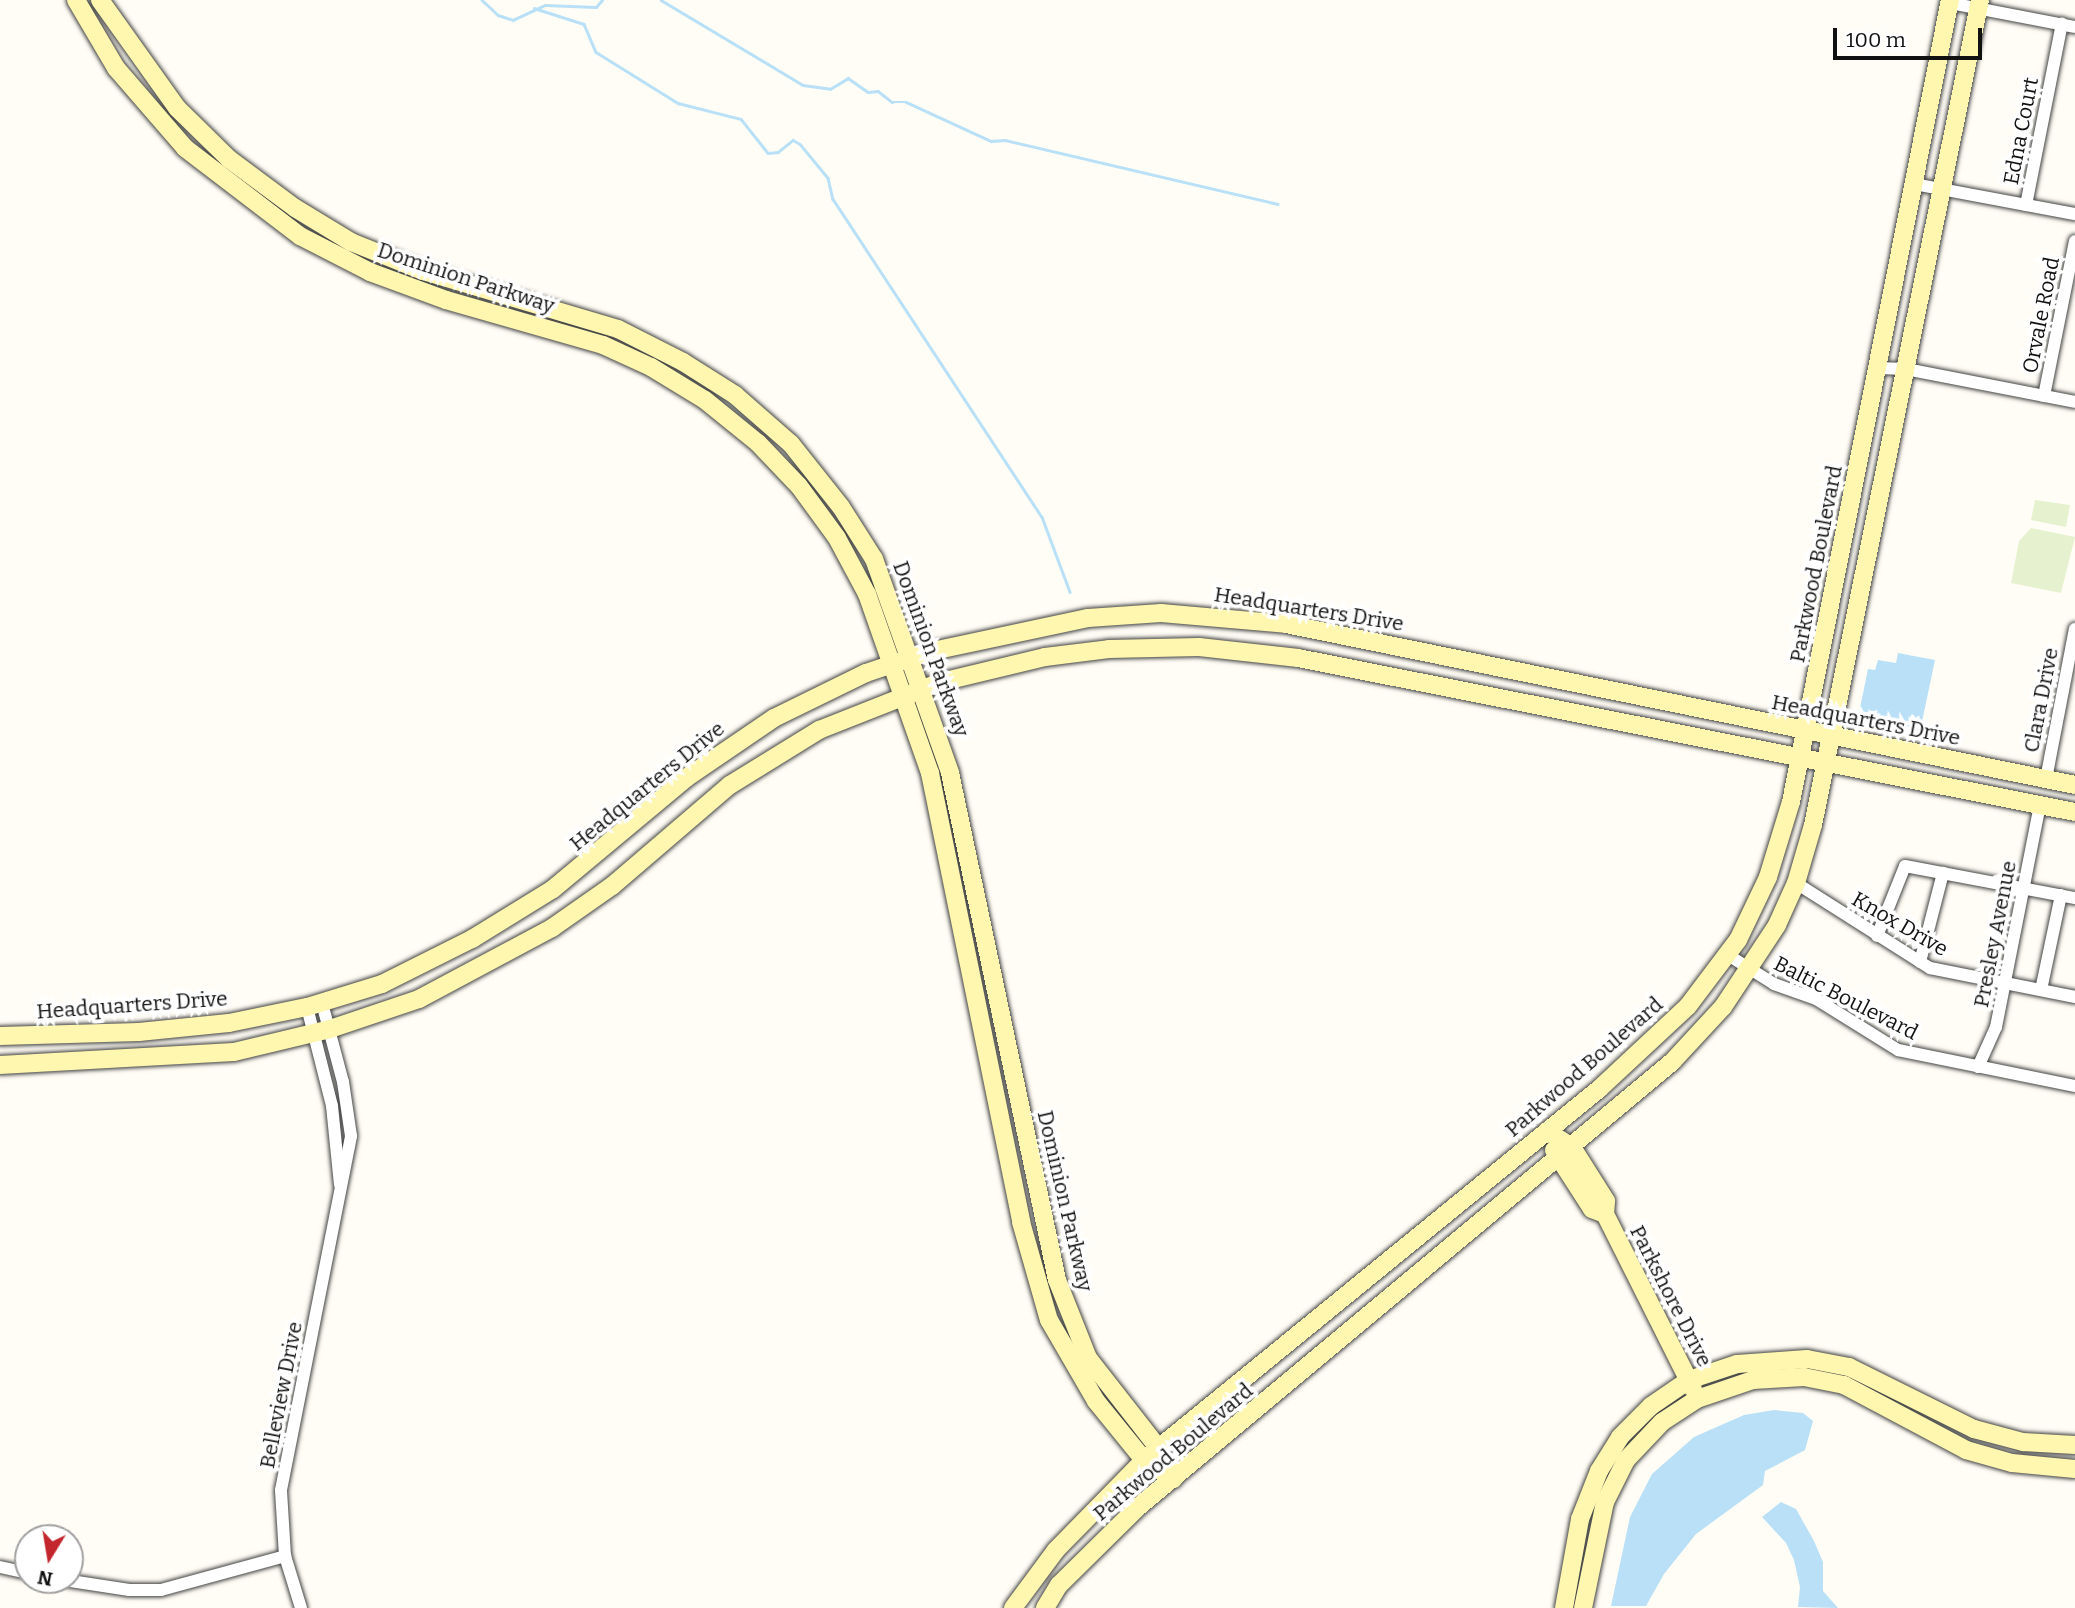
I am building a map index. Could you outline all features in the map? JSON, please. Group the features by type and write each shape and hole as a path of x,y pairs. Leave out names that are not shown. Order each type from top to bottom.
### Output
{"main road":[{"name":"Dominion Parkway","path":"76,0 116,68 295,208 351,242 423,271 618,329 683,362 735,395 791,444 841,507 874,559 950,773 980,907 1044,1226 1072,1320 1096,1370 1159,1449 1173,1479"},
{"name":"Dominion Parkway","path":"100,0 185,148 255,205 343,259 446,300 603,345 651,367 705,400 758,443 799,486 837,538 867,594 930,773 1021,1222 1052,1327 1096,1401 1144,1460 1173,1479"},
{"name":"Parkwood Boulevard","path":"1013,1608 1056,1550 1144,1460 1653,1042 1728,955 1774,863 1801,757 1950,1"},
{"name":"Parkwood Boulevard","path":"1045,1608 1087,1557 1173,1479 1379,1310 1680,1054 1750,969 1796,883 1826,761 1979,4"},
{"path":"343,259 351,242"},
{"path":"544,327 549,308"},
{"path":"1846,527 1873,532"},
{"name":"Headquarters Drive","path":"0,1036 190,1029 315,1005 418,969 576,873 673,788 747,734 836,686 890,665 1055,622 1128,614 1206,615 1327,632 2075,785"},
{"path":"0,1065 234,1052 322,1031 457,982 526,945 598,896 751,770 819,730 921,689 1005,665 1109,649 1161,646 1242,650 2075,811"},
{"path":"2040,804 2046,779"},
{"path":"576,873 598,896"},
{"path":"960,912 980,907"},
{"path":"100,1033 102,1061"},
{"name":"Parkshore Drive","path":"1546,1131 1606,1201 1605,1214 1697,1399"},
{"path":"1360,1284 1379,1310"},
{"path":"1052,1327 1072,1320"},
{"path":"1564,1608 1580,1519 1600,1471 1620,1437 1651,1406 1689,1380 1762,1360 1807,1359 1849,1367 1974,1429 2023,1442 2075,1445"},
{"path":"1844,1385 1849,1367"},
{"path":"1583,1608 1605,1502 1626,1460 1662,1422 1697,1399 1767,1377 1804,1377 1844,1385 1966,1450 2012,1463 2075,1469"},
{"path":"1966,1450 1974,1429"}],"street":[{"path":"1950,1 1979,4 2069,26"},
{"name":"Edna Court","path":"2026,205 2069,26"},
{"path":"1914,184 2075,214"},
{"name":"Orvale Road","path":"2044,396 2075,241"},
{"path":"1879,361 1906,369 2075,402"},
{"name":"Clara Drive","path":"2046,779 2075,629"},
{"name":"Presley Avenue","path":"1978,1067 1996,1027 2040,804"},
{"path":"1878,936 1905,866 2075,898"},
{"path":"1920,962 1942,873"},
{"name":"Knox Drive","path":"1796,883 1920,962 1947,972 2075,997"},
{"path":"2041,990 2061,895"},
{"name":"Baltic Boulevard","path":"1728,955 1774,984 1816,999 1898,1050 2075,1086"},
{"name":"Belleview Drive","path":"301,1608 285,1556 281,1490 341,1188 322,1031 315,1005"},
{"path":"84,1583 129,1590 162,1590 285,1556"}],"green space":[{"path":"2035,500 2070,505 2066,527 2031,520"},
{"path":"2031,528 2075,537 2061,593 2011,583 2019,541"}],"water":[{"path":"1898,653 1935,660 1920,731 1858,718 1868,669 1875,670 1878,660 1896,663"},
{"path":"1774,1410 1803,1413 1813,1421 1805,1450 1765,1471 1763,1485 1696,1534 1664,1574 1646,1606 1611,1606 1630,1517 1652,1474 1694,1437 1744,1415"},
{"path":"1781,1502 1796,1509 1814,1541 1823,1562 1823,1591 1838,1608 1798,1607 1800,1587 1794,1560 1786,1543 1762,1517"}],"waterway":[{"path":"482,0 498,15 513,20 545,5 596,7 602,0"},
{"path":"661,0 803,85 830,89 848,78 868,92 878,91 892,102 906,102 991,141 1005,140 1278,204"},
{"path":"534,8 584,24 596,52 678,103 741,119 768,153 778,152 793,140 800,144 828,178 833,199 1042,517 1070,592"}]}
